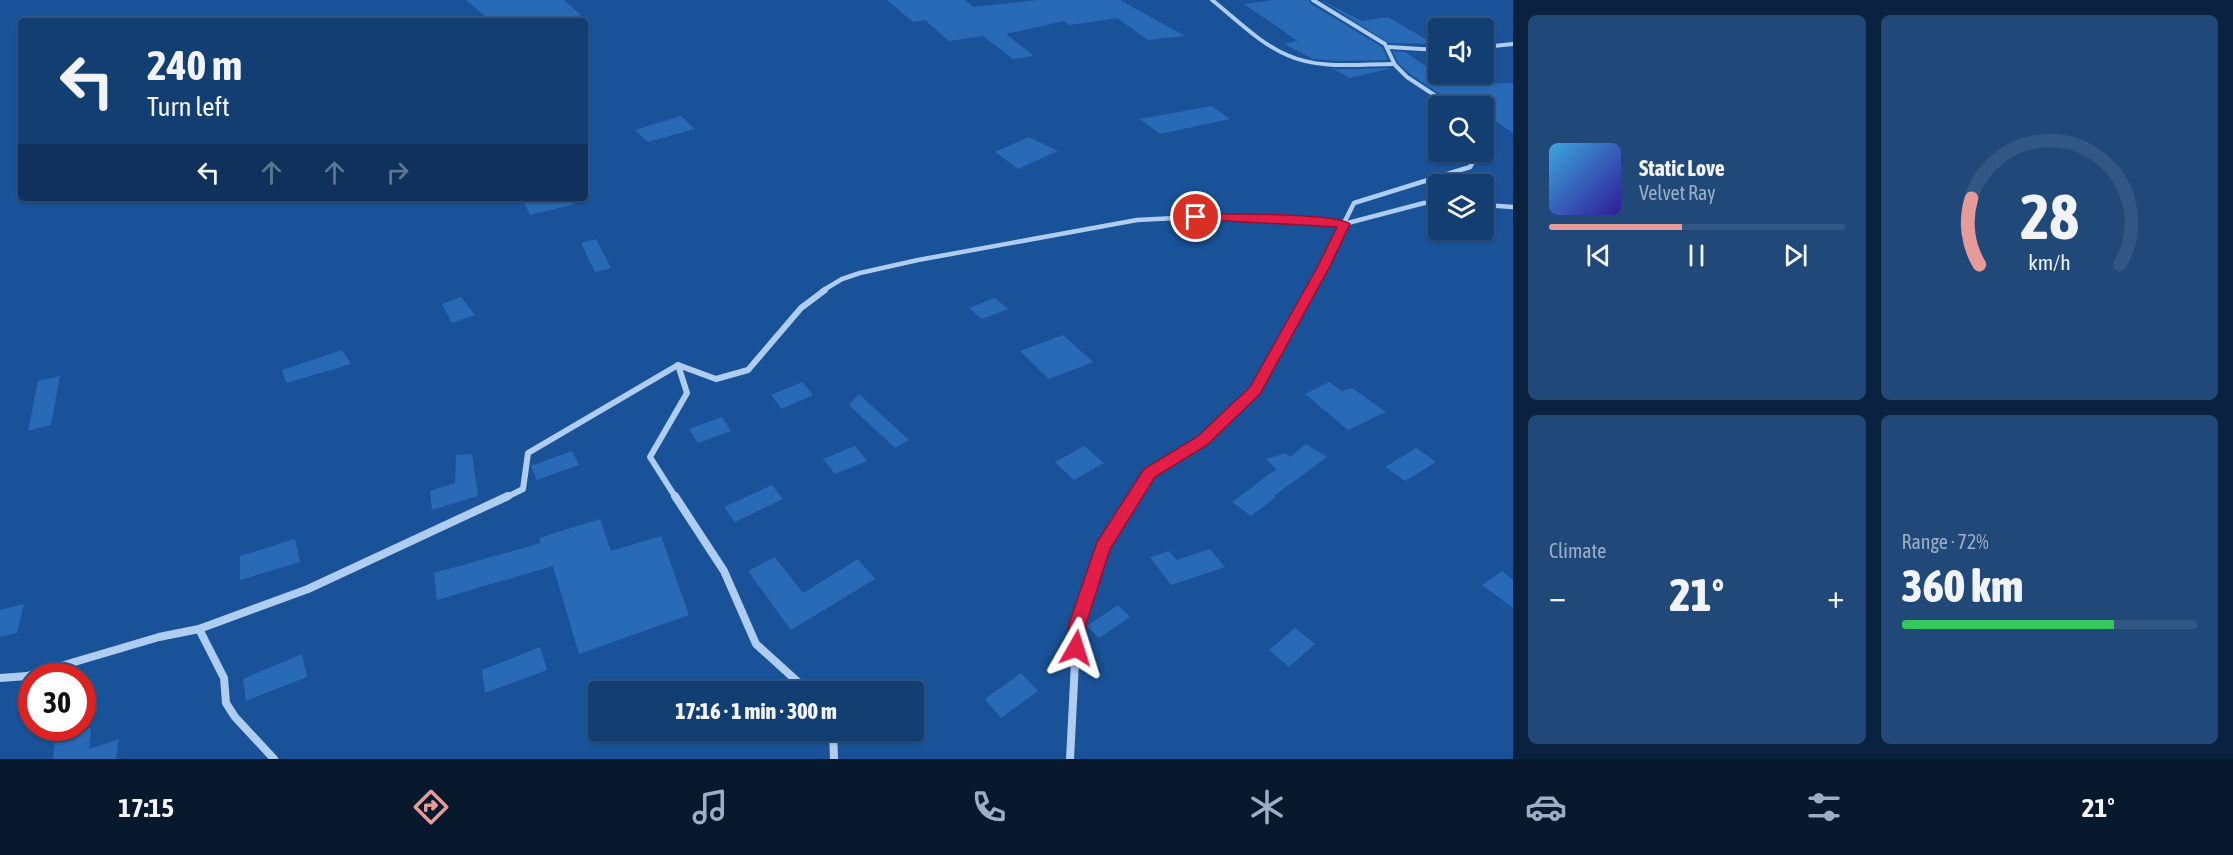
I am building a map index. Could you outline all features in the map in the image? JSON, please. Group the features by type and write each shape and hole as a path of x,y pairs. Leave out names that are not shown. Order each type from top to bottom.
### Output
{"street":[{"path":"1212,0 1271,46 1293,58 1311,62 1394,64"},
{"path":"1313,0 1389,47 1428,49"},
{"path":"1494,46 1513,44"},
{"path":"1389,47 1394,64 1418,85 1435,96"},
{"path":"1070,759 1077,624 1103,547 1149,473 1202,441 1255,391 1324,266 1353,203 1470,167 1473,162"},
{"path":"678,365 716,379 748,370 801,308 818,294 851,276 918,260 1137,220 1167,217 1306,220 1344,224 1428,203"},
{"path":"1494,206 1513,207"},
{"path":"0,678 27,676 159,637 199,628 308,589 523,489 528,453 678,365"},
{"path":"678,365 687,393 650,457 724,571 756,644 797,681"},
{"path":"199,628 224,678 226,703 235,717 274,759"},
{"path":"833,741 834,759"}],"building":[{"path":"466,0 564,0 581,15 568,18 487,18"},
{"path":"887,0 965,0 973,7 1038,0 1120,0 1185,36 1148,40 1117,18 1070,25 1064,21 1006,34 1034,56 1013,59 983,36 949,41 925,20 913,22"},
{"path":"1273,0 1309,0 1311,4 1382,47 1388,60 1313,59 1284,44 1298,41 1244,4"},
{"path":"1321,0 1362,21 1388,17 1428,40 1428,44 1389,43"},
{"path":"1393,51 1405,52 1428,67 1428,84 1513,83 1513,133 1494,120 1494,96 1459,96 1456,94 1443,96 1398,63"},
{"path":"1392,68 1350,78 1333,69 1354,69"},
{"path":"1212,106 1230,119 1160,134 1140,119"},
{"path":"681,116 695,129 648,142 635,130"},
{"path":"1029,137 1058,151 1018,169 995,152"},
{"path":"523,201 574,201 575,204 530,215"},
{"path":"596,239 611,268 595,272 581,243"},
{"path":"461,297 475,315 452,323 442,304"},
{"path":"995,298 1008,309 982,319 969,308"},
{"path":"1063,335 1093,362 1049,379 1020,351"},
{"path":"342,350 351,364 286,383 282,370"},
{"path":"60,376 51,425 28,431 38,381"},
{"path":"802,382 813,395 782,409 771,395"},
{"path":"1329,382 1342,391 1352,388 1386,412 1348,430 1305,394"},
{"path":"859,394 909,440 895,448 849,405"},
{"path":"722,417 731,431 698,443 689,429"},
{"path":"1306,444 1327,457 1251,516 1232,502 1276,469 1266,459 1286,453 1290,457"},
{"path":"855,446 867,461 835,474 823,459"},
{"path":"1084,446 1104,463 1074,480 1055,462"},
{"path":"1416,448 1436,462 1405,481 1385,467"},
{"path":"572,451 579,465 537,480 531,466"},
{"path":"472,454 478,496 432,510 430,491 455,483 456,455"},
{"path":"772,485 783,499 735,522 724,507"},
{"path":"600,519 611,551 661,536 689,615 579,654 553,566 437,600 434,573 541,543 539,538"},
{"path":"295,539 300,562 240,580 240,556"},
{"path":"1210,549 1225,567 1171,585 1150,557 1169,551 1176,560"},
{"path":"775,557 803,593 858,559 875,579 791,630 748,571"},
{"path":"1502,571 1513,580 1513,608 1482,585"},
{"path":"24,604 17,633 0,637 0,610"},
{"path":"1118,605 1130,617 1099,638 1087,626"},
{"path":"1295,628 1315,644 1289,667 1269,650"},
{"path":"540,647 547,670 485,693 482,670"},
{"path":"302,654 307,677 246,701 243,679"},
{"path":"1021,673 1038,691 1001,718 985,699"},
{"path":"119,739 116,759 53,759 55,741 90,741 89,749"}],"route":[{"path":"1076,648 1077,624 1103,547 1149,473 1202,441 1255,391 1324,266 1344,224 1306,220 1196,217"}]}
